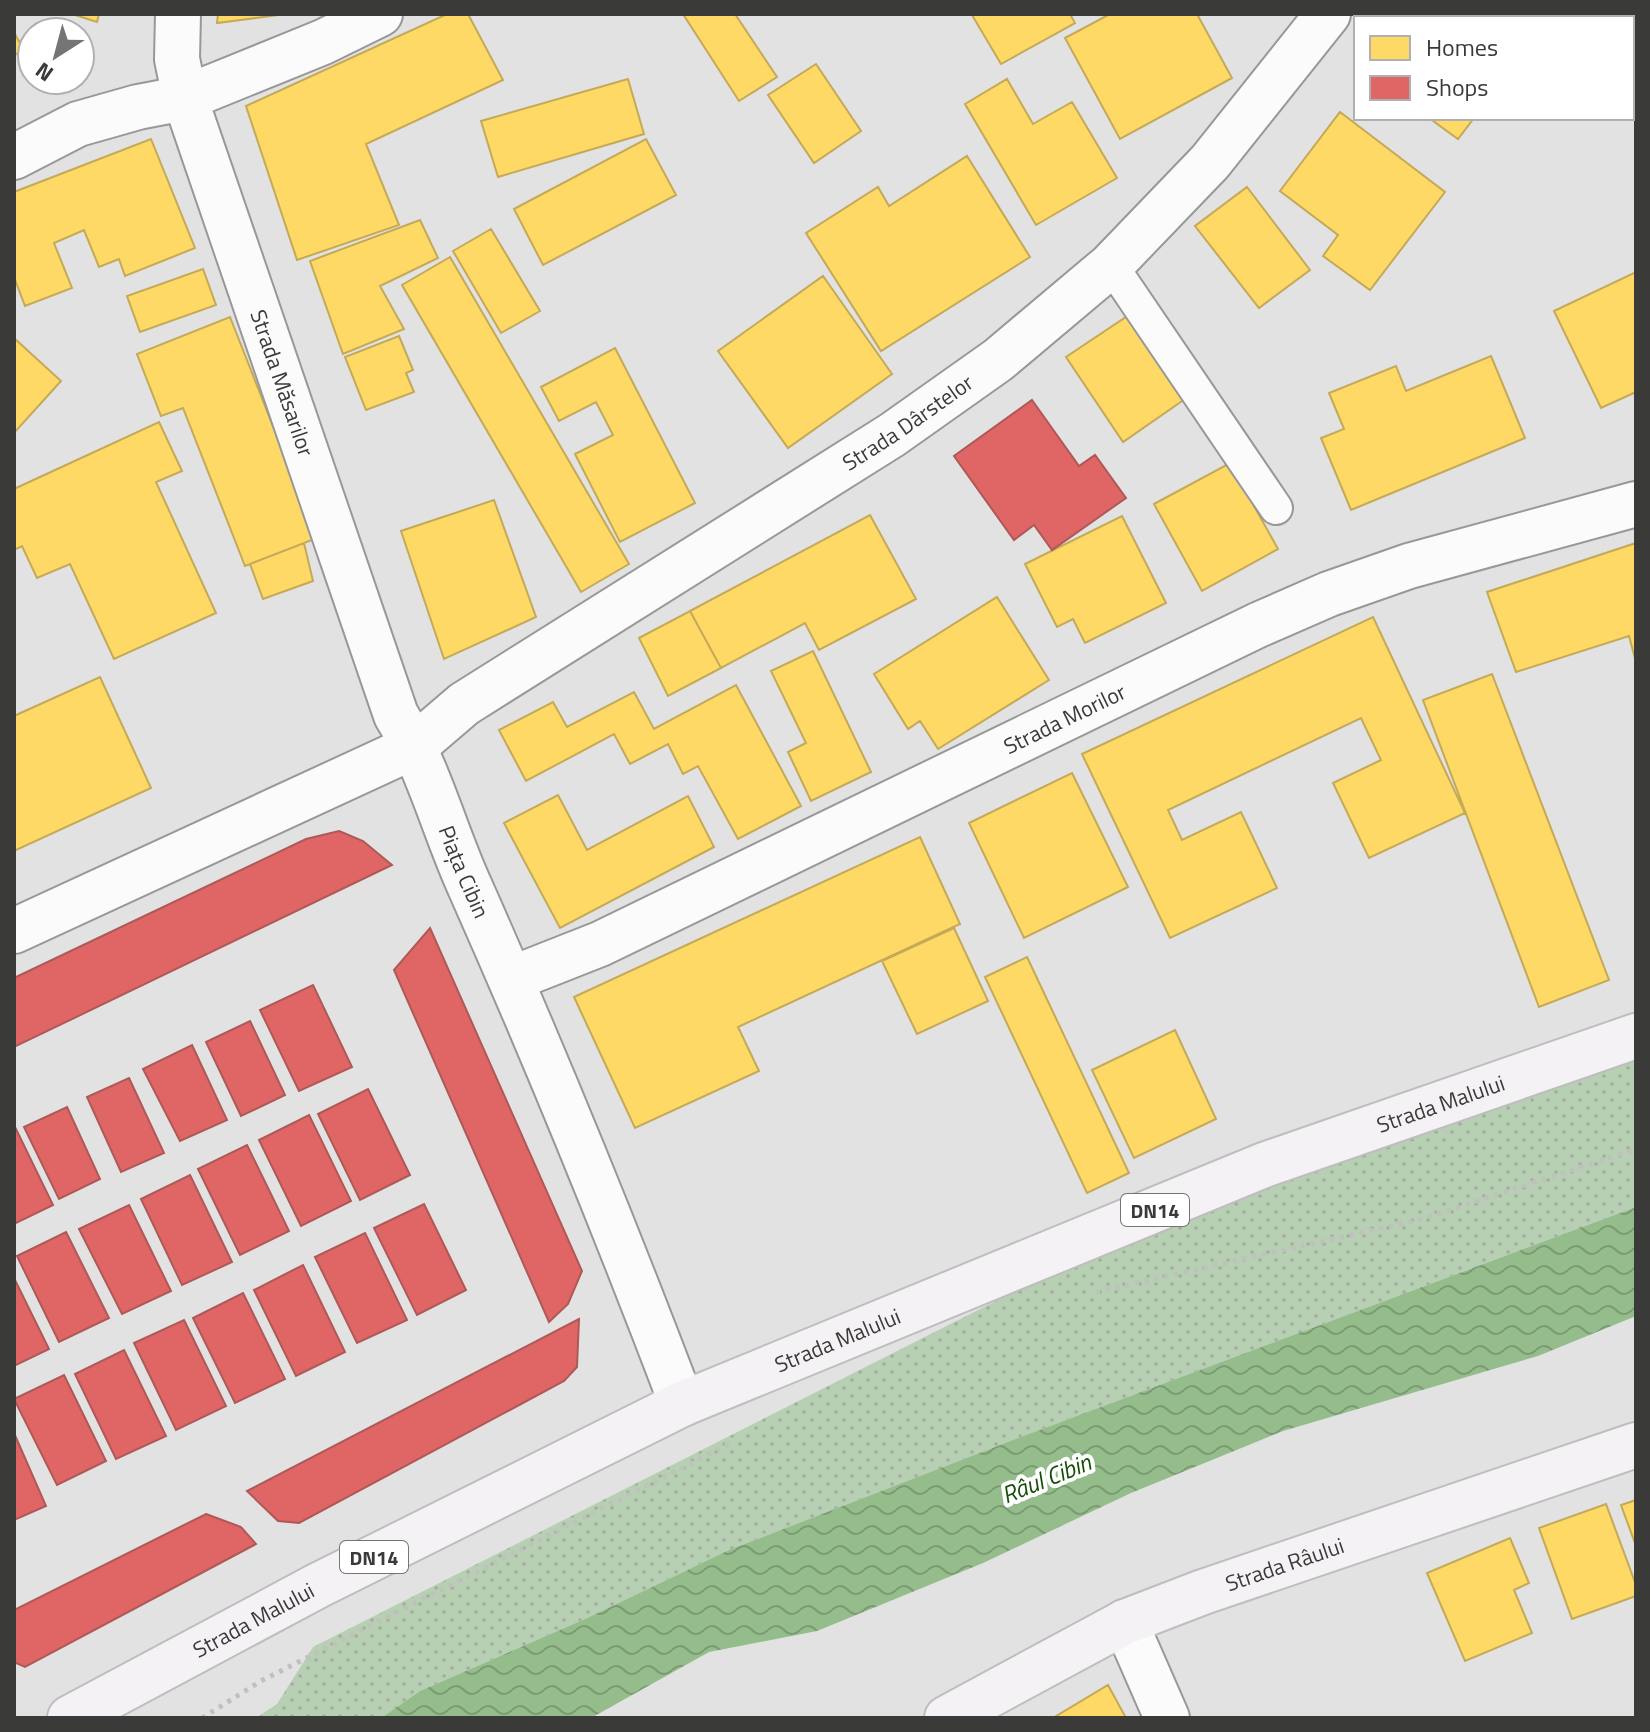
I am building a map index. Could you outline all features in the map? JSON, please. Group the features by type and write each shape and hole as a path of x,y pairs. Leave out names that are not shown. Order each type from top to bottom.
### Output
{"main road":[{"name":"Strada Malului","path":"70,1718 317,1586 682,1404 1264,1165 1636,1036"},
{"name":"Strada Râului","path":"947,1718 1125,1622 1218,1587 1636,1445"}],"street":[{"name":"Strada Măsarilor","path":"178,14 177,59 185,98 396,715 415,746"},
{"path":"14,157 78,124 185,98 323,42 380,14"},
{"name":"Strada Dârstelor","path":"415,746 464,704 892,435 998,360 1111,265 1210,162 1328,14"},
{"name":"Strada Morilor","path":"511,979 600,944 1258,625 1329,594 1409,566 1636,504"},
{"path":"14,931 415,746"},
{"name":"Piața Cibin","path":"415,746 458,860 627,1259 682,1404"},
{"path":"1125,1622 1167,1718"}],"lane":[{"path":"1111,265 1276,508"}],"path":[{"path":"1081,1295 1422,1219 1636,1149"},
{"path":"202,1718 261,1681 736,1440"}],"shaded area":[{"path":"1636,1036 1636,1207 1026,1435 729,1550 585,1619 420,1691 381,1718 256,1718 277,1704 313,1647 1264,1165"}],"water":[{"name":"Râul Cibin","path":"1636,1207 1636,1316 1538,1356 1283,1431 1131,1493 983,1563 817,1631 709,1652 591,1718 381,1718 420,1691 585,1619 729,1550 1026,1435"}],"building: Homes":[{"path":"72,14 99,14 97,22 96,16"},
{"path":"218,14 286,14 217,23"},
{"path":"447,14 468,14 503,80 366,144 399,225 297,260 246,106"},
{"path":"683,14 735,14 777,77 739,101"},
{"path":"974,14 1070,14 1075,23 1001,64"},
{"path":"1110,14 1197,14 1232,78 1120,139 1065,38"},
{"path":"1467,14 1470,16 1382,16"},
{"path":"14,32 16,54 14,55"},
{"path":"816,64 861,131 814,163 768,95"},
{"path":"628,79 644,134 498,177 481,121"},
{"path":"1007,79 1033,124 1072,102 1117,178 1036,225 965,104"},
{"path":"1340,112 1445,192 1370,290 1323,256 1338,235 1280,191"},
{"path":"1432,120 1472,120 1458,139"},
{"path":"151,139 195,248 125,276 119,259 99,267 84,230 54,243 72,288 25,306 14,277 14,192"},
{"path":"646,139 676,195 543,265 514,209"},
{"path":"967,156 1030,257 881,351 806,233 878,187 889,206"},
{"path":"1247,187 1310,270 1259,308 1195,226"},
{"path":"420,220 438,258 380,286 404,329 343,354 310,261"},
{"path":"491,229 540,311 501,333 453,251"},
{"path":"450,257 629,564 581,592 402,285"},
{"path":"203,269 216,305 140,332 127,296"},
{"path":"1636,272 1636,392 1601,408 1554,311"},
{"path":"823,276 892,374 788,448 718,351"},
{"path":"1138,309 1195,392 1123,442 1066,357"},
{"path":"230,317 317,538 245,566 183,408 161,416 137,354"},
{"path":"399,336 413,370 406,373 414,392 366,410 345,357"},
{"path":"14,338 61,381 14,433"},
{"path":"615,348 695,503 620,542 575,454 613,435 596,402 559,421 541,387"},
{"path":"1491,356 1525,438 1351,510 1321,438 1344,429 1329,393 1396,366 1406,391"},
{"path":"159,422 182,471 156,482 216,613 114,659 70,564 37,578 22,546 14,550 14,489"},
{"path":"1230,463 1278,549 1202,591 1154,504"},
{"path":"494,500 536,617 444,659 401,531"},
{"path":"870,515 916,599 819,650 805,623 721,668 690,611"},
{"path":"1122,516 1166,603 1085,643 1073,619 1057,627 1025,564"},
{"path":"304,543 313,581 263,599 250,564"},
{"path":"1636,543 1636,662 1629,636 1516,672 1487,592"},
{"path":"997,597 1049,680 938,749 920,721 908,729 874,674"},
{"path":"690,611 721,668 668,696 639,638"},
{"path":"1373,617 1465,813 1369,858 1333,783 1381,760 1361,718 1168,810 1182,840 1241,812 1277,888 1170,938 1082,754"},
{"path":"813,651 871,772 811,801 788,752 806,743 771,671"},
{"path":"1492,674 1609,980 1539,1007 1423,700"},
{"path":"100,677 151,788 14,851 14,716"},
{"path":"736,685 801,806 738,839 698,766 683,774 668,744 630,764 614,734 526,781 499,730 553,702 567,727 634,692 654,729"},
{"path":"1072,773 1128,887 1024,938 969,823"},
{"path":"558,795 587,850 688,796 714,847 560,928 504,823"},
{"path":"920,837 960,924 738,1027 759,1071 635,1128 574,997"},
{"path":"954,928 988,1001 917,1034 882,961"},
{"path":"1027,957 1129,1173 1087,1193 985,977"},
{"path":"1175,1030 1216,1119 1134,1158 1092,1070"},
{"path":"1636,1500 1636,1546 1621,1505"},
{"path":"1606,1504 1636,1585 1636,1596 1572,1619 1539,1528"},
{"path":"1510,1538 1529,1583 1514,1590 1532,1633 1465,1661 1427,1573"},
{"path":"1108,1685 1126,1718 1053,1718"}],"building: Shops":[{"path":"1032,400 1079,466 1095,455 1126,498 1052,550 1034,525 1014,540 954,456"},
{"path":"339,831 363,841 392,865 14,1047 14,978 306,839"},
{"path":"430,928 582,1271 568,1304 549,1322 394,970"},
{"path":"313,985 352,1067 299,1091 260,1010"},
{"path":"250,1021 285,1095 241,1116 206,1042"},
{"path":"192,1045 227,1120 180,1141 143,1069"},
{"path":"129,1078 164,1153 121,1172 87,1097"},
{"path":"368,1089 410,1175 360,1200 318,1114"},
{"path":"67,1107 100,1179 59,1199 24,1127"},
{"path":"309,1115 351,1201 301,1226 259,1140"},
{"path":"14,1125 53,1205 14,1224"},
{"path":"247,1145 289,1231 240,1255 198,1169"},
{"path":"190,1175 232,1262 182,1285 141,1199"},
{"path":"424,1204 466,1290 417,1315 374,1228"},
{"path":"129,1205 171,1291 122,1314 79,1229"},
{"path":"66,1232 109,1318 59,1342 17,1256"},
{"path":"365,1233 407,1320 357,1343 315,1257"},
{"path":"303,1265 345,1352 296,1376 254,1290"},
{"path":"14,1278 49,1349 14,1366"},
{"path":"243,1293 285,1379 235,1403 193,1318"},
{"path":"579,1319 577,1367 564,1381 299,1523 278,1521 247,1491"},
{"path":"184,1320 226,1406 176,1430 134,1343"},
{"path":"124,1350 166,1436 116,1459 75,1374"},
{"path":"64,1375 106,1461 57,1485 14,1399"},
{"path":"14,1433 46,1506 14,1520"},
{"path":"206,1514 241,1527 256,1544 25,1667 14,1662 14,1610"}]}
